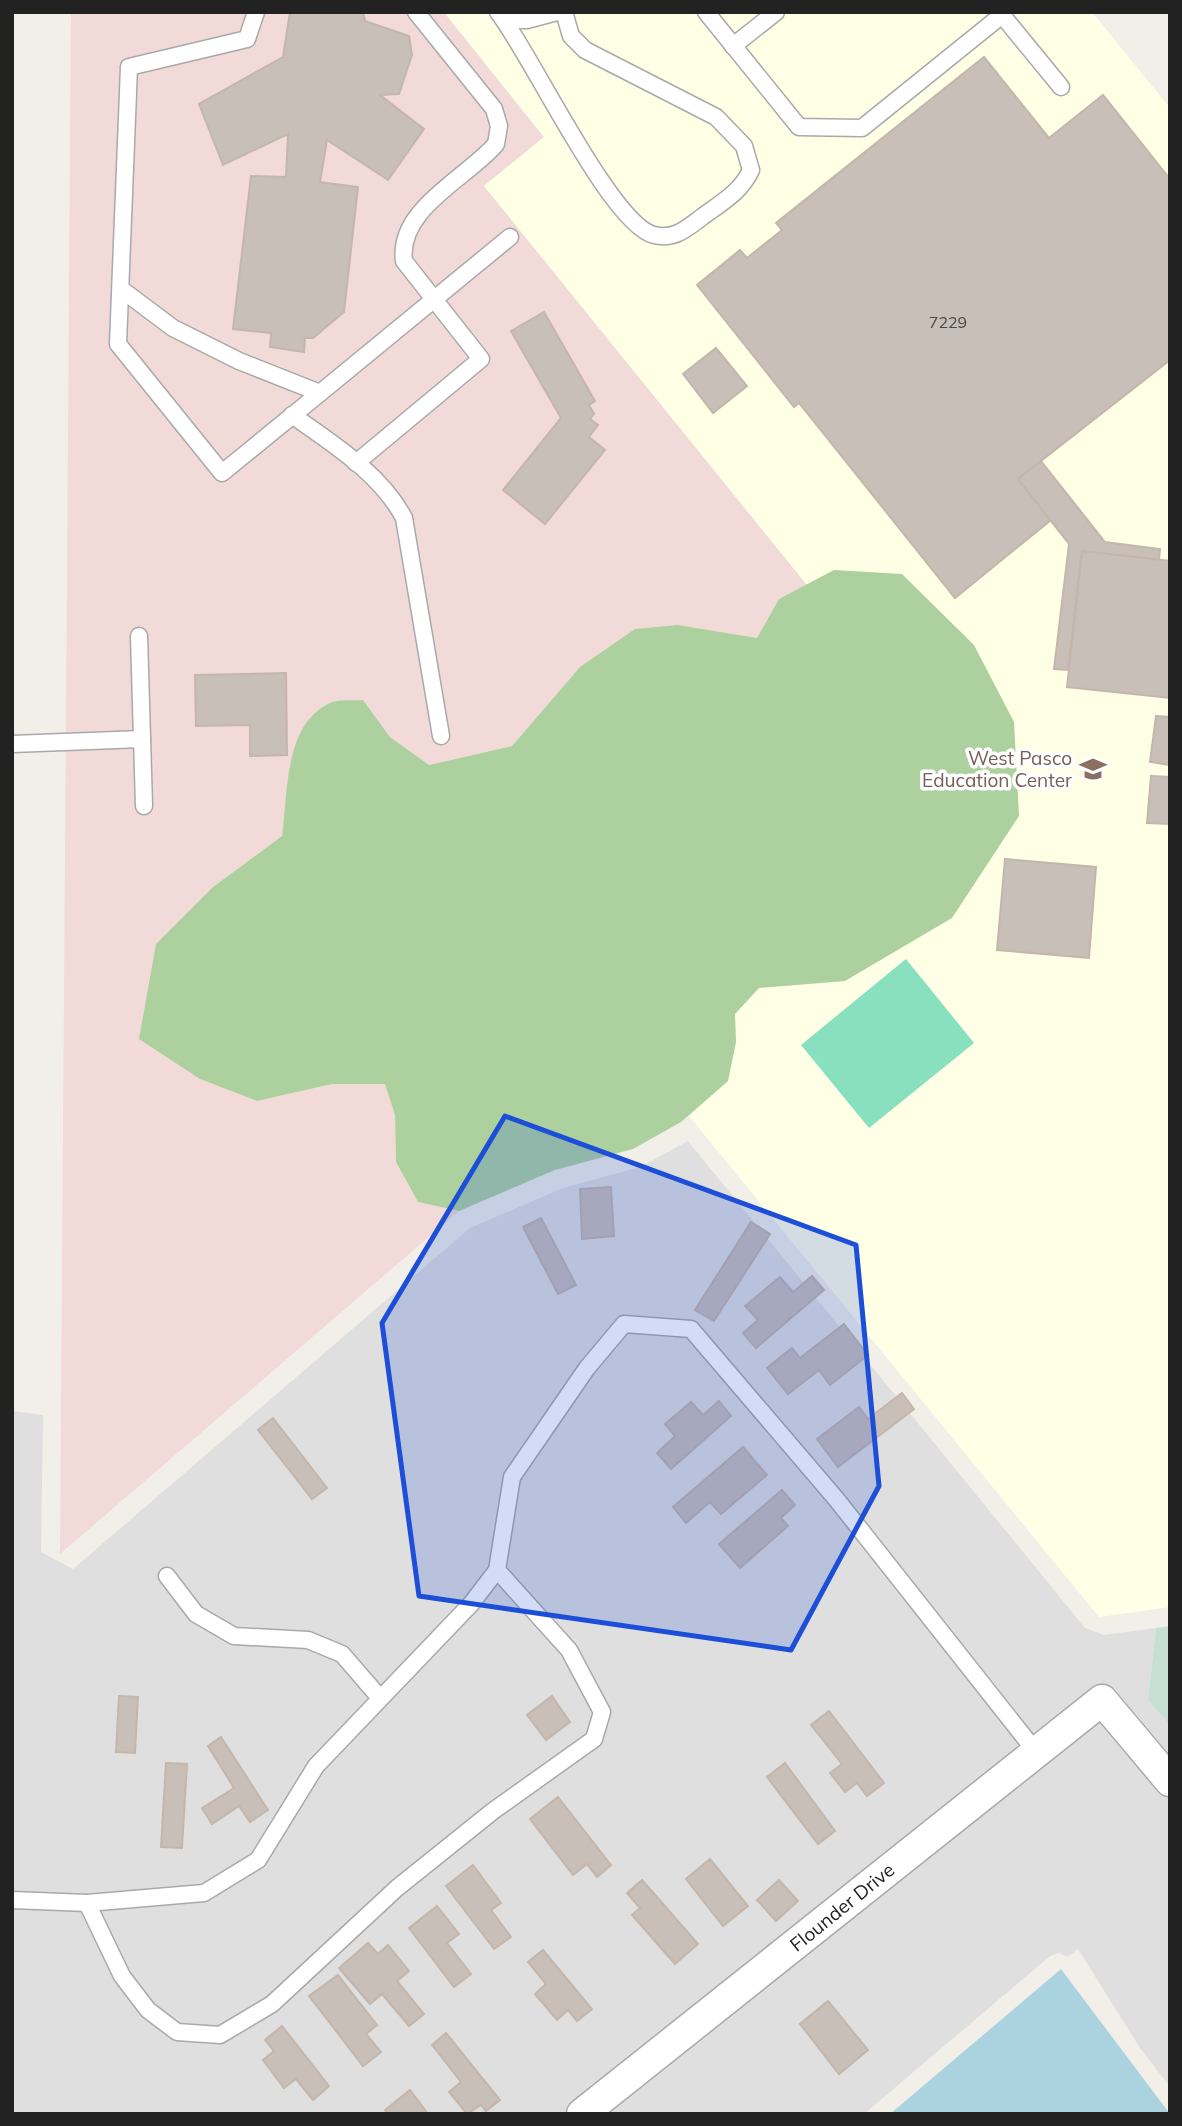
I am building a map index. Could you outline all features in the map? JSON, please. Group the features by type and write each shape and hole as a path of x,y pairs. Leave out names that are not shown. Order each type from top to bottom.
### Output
{"street":[{"name":"Flounder Drive","path":"582,2114 1102,1700 1170,1781"}],"lane":[{"path":"256,12 247,40 129,67 118,344 222,473 510,237"},
{"path":"356,463 481,359 404,261 402,249 411,223 483,159 496,144 499,126 494,109 416,12"},
{"path":"500,16 527,20 557,12"},
{"path":"500,16 583,154 638,228 654,235 677,236 744,185 751,170 744,146 716,117 585,50 571,36 564,12"},
{"path":"706,12 799,127 862,128 1000,14 1061,87"},
{"path":"733,46 776,12"},
{"path":"121,289 173,328 239,361 320,393"},
{"path":"292,415 356,463 395,500 404,518 441,736"},
{"path":"139,636 144,806"},
{"path":"12,744 142,739"},
{"path":"12,1900 88,1903 204,1893 258,1860 316,1766 471,1604 497,1570 512,1477 587,1368 624,1324 691,1329 837,1500 1036,1752"},
{"path":"88,1903 122,1976 148,2010 177,2032 220,2035 272,2004 397,1888 493,1811 594,1739 602,1712 569,1650 497,1570"},
{"path":"167,1576 196,1614 234,1636 308,1640 342,1654 380,1698"}],"highlighted area":[{"path":"505,1116 856,1245 879,1486 791,1650 419,1596 382,1323"}],"shaded area":[{"path":"71,12 444,12 544,137 484,186 807,585 779,599 757,638 678,625 580,667 512,746 429,765 390,737 363,700 292,760 282,836 213,887 257,1101 332,1084 386,1084 395,1115 396,1162 418,1202 459,1211 60,1554"},
{"name":"West Pasco Education Center","path":"444,12 1092,12 1170,108 1170,1607 1099,1617 689,1116 728,1081 736,1042 735,1014 759,988 845,981 834,570 807,585 484,186 544,137"},
{"path":"688,1141 1085,1628 1104,1635 1156,1628 1148,1700 1170,1725 1170,2087 1140,2048 1078,1949 1068,1957 1059,1953 1050,1956 864,2114 12,2114 12,1411 43,1415 41,1552 73,1569 470,1228 563,1188 640,1167"},
{"path":"1170,1626 1170,1725 1148,1700 1156,1628"}],"green space":[{"path":"834,570 902,574 974,645 1014,722 1019,816 952,918 845,981 759,988 735,1014 736,1042 728,1081 681,1122 633,1149 555,1170 459,1211 418,1202 396,1162 395,1115 385,1084 332,1084 257,1101 200,1079 139,1039 156,944 213,887 282,836 291,761 304,727 315,713 330,703 363,700 390,737 429,765 512,746 580,667 635,629 678,625 757,638 779,599"},
{"path":"906,959 974,1043 869,1128 801,1045"}],"water":[{"path":"1061,1969 1170,2114 890,2114"}],"building":[{"path":"290,12 363,12 365,21 409,36 412,55 399,94 380,95 424,129 388,180 327,140 320,182 358,187 344,312 313,338 305,338 304,352 270,347 271,333 233,329 251,176 286,177 288,134 223,165 199,104 283,57"},
{"path":"984,57 1049,138 1103,95 1170,179 1170,360 1018,479 1051,520 955,598 799,403 794,407 697,285 740,250 747,258 782,230 776,223"},
{"path":"544,312 595,401 589,405 594,414 590,419 598,425 589,437 605,450 545,524 503,490 561,418 511,331"},
{"path":"716,348 747,386 713,413 683,374"},
{"path":"1041,461 1105,542 1160,549 1159,560 1082,551 1068,670 1054,669 1069,544 1018,479"},
{"path":"1082,551 1170,561 1170,698 1067,687"},
{"path":"286,673 287,755 250,756 250,725 196,726 195,675"},
{"path":"1156,716 1170,717 1170,765 1150,762"},
{"path":"1151,776 1170,777 1170,824 1147,823"},
{"path":"1005,859 1096,867 1089,958 997,950"},
{"path":"611,1187 614,1236 582,1239 580,1189"},
{"path":"541,1218 576,1285 558,1294 523,1227"},
{"path":"751,1222 770,1234 714,1321 695,1310"},
{"path":"812,1276 824,1290 756,1348 743,1333 758,1320 745,1306 780,1277 793,1292"},
{"path":"844,1324 868,1355 830,1385 819,1370 788,1394 767,1368 792,1348 800,1358"},
{"path":"902,1393 914,1409 838,1467 817,1439 859,1407 868,1419"},
{"path":"719,1401 731,1416 671,1469 657,1453 675,1436 665,1424 691,1402 703,1415"},
{"path":"273,1418 327,1488 312,1499 258,1430"},
{"path":"743,1447 767,1475 721,1514 710,1502 686,1523 673,1507"},
{"path":"782,1490 795,1505 781,1518 788,1526 740,1568 719,1544"},
{"path":"119,1696 138,1697 135,1753 116,1752"},
{"path":"552,1696 570,1722 546,1740 527,1715"},
{"path":"829,1711 884,1783 867,1796 857,1783 845,1792 830,1773 842,1764 811,1725"},
{"path":"221,1737 268,1810 250,1822 239,1806 212,1824 202,1808 234,1788 208,1746"},
{"path":"166,1763 187,1764 182,1848 161,1847"},
{"path":"785,1763 835,1831 818,1844 767,1777"},
{"path":"558,1797 611,1865 597,1877 587,1864 573,1875 530,1819"},
{"path":"710,1859 748,1906 723,1926 686,1879"},
{"path":"473,1865 501,1903 491,1910 511,1937 494,1949 446,1886"},
{"path":"642,1880 698,1944 675,1964 632,1915 640,1908 627,1893"},
{"path":"779,1880 798,1901 776,1921 757,1900"},
{"path":"437,1906 459,1934 447,1943 471,1974 454,1987 409,1928"},
{"path":"368,1943 378,1954 388,1945 409,1971 397,1981 424,2014 409,2026 382,1994 370,2004 339,1968"},
{"path":"543,1950 592,2009 577,2021 568,2010 557,2020 535,1994 546,1984 528,1962"},
{"path":"338,1975 377,2025 366,2034 381,2052 363,2066 309,1996"},
{"path":"828,2001 868,2050 839,2074 800,2024"},
{"path":"282,2026 329,2086 313,2100 296,2079 284,2088 263,2060 274,2051 265,2040"},
{"path":"446,2033 500,2100 486,2111 481,2105 467,2114 449,2092 461,2082 432,2045"},
{"path":"410,2090 428,2114 387,2114 385,2110"}],"place":[{"name":"West Pasco Education Center","path":"1093,769"}]}
